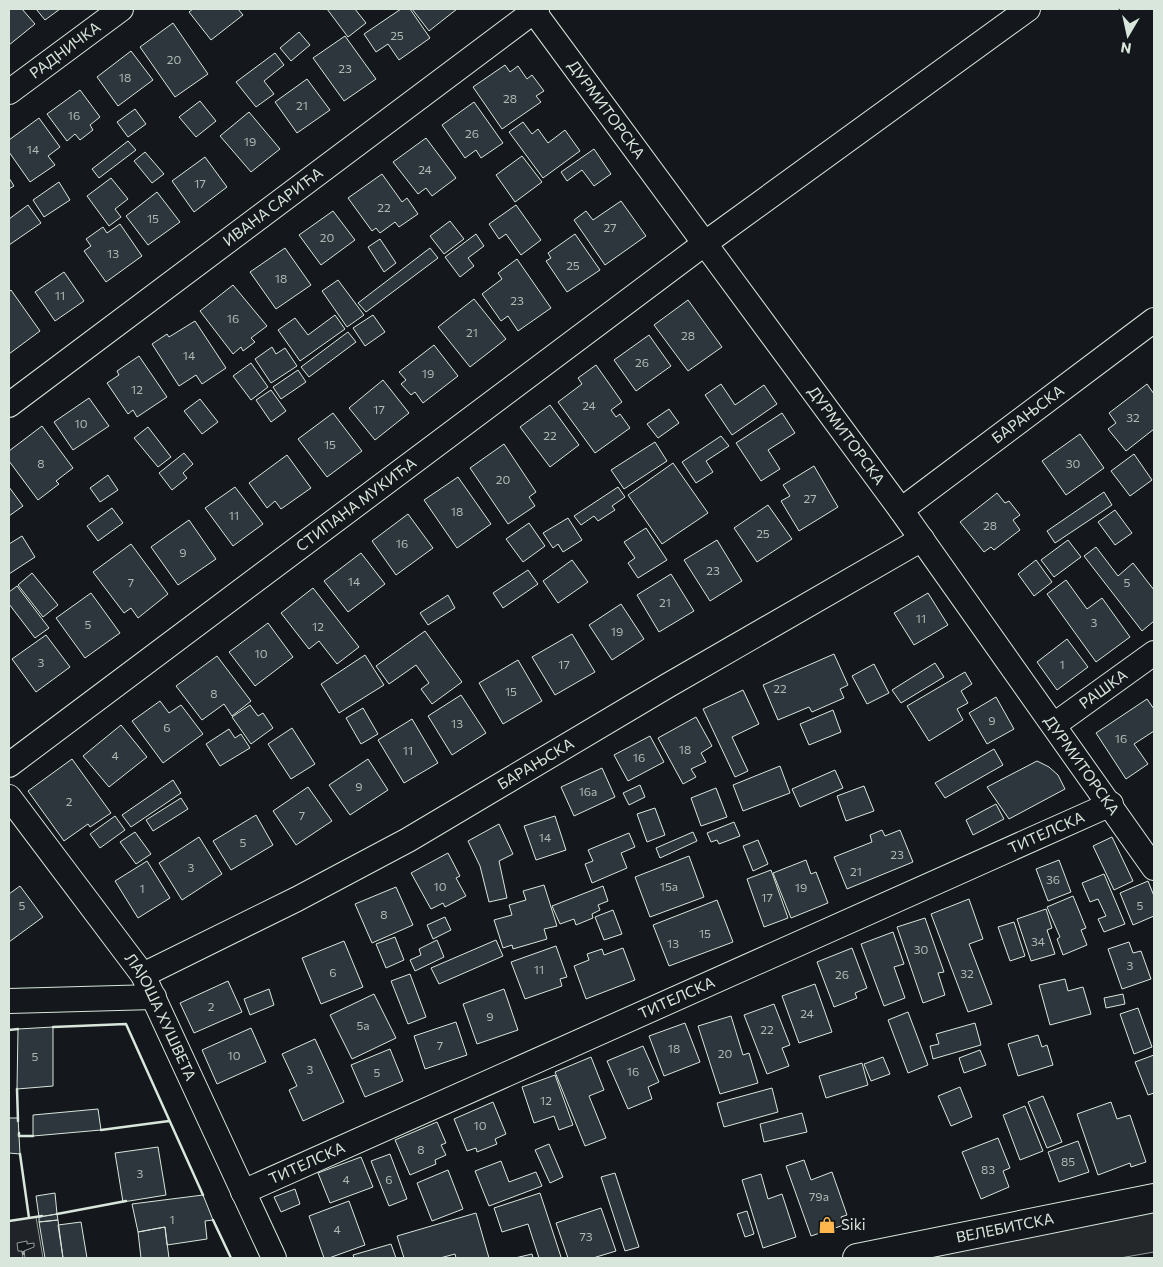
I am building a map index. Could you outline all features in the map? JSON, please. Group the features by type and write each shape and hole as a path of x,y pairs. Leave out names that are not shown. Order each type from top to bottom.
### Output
{"street":[{"name":"РАДНИЧКА","path":"9,92 121,9"},
{"name":"СТИПАНА МУКИЋА","path":"9,765 704,244 1028,9"},
{"name":"ДУРМИТОРСКА","path":"534,10 922,539 1154,868"},
{"name":"ИВАНА САРИЋА","path":"9,405 534,10"},
{"name":"БАРАЊСКА","path":"901,510 1154,320"},
{"name":"БАРАЊСКА","path":"143,975 297,899 408,840 667,686 922,539"},
{"name":"РАШКА","path":"1054,725 1154,653"},
{"name":"ЛАЈОША ХУШВЕТА","path":"9,797 143,975 274,1258"},
{"name":"ТИТЕЛСКА","path":"243,1192 1110,804"},
{"path":"9,1001 154,997"},
{"name":"ВЕЛЕБИТСКА","path":"857,1258 1154,1198"}],"path":[{"path":"23,1251 24,1258"}],"shaded area":[{"path":"1154,1208 1154,1252 1120,1258 908,1258"},
{"path":"36,1217 43,1258 25,1258 24,1251 34,1247 34,1243 27,1244 27,1241 17,1243 18,1251 22,1251 23,1258 9,1258 9,1221"}],"building":[{"path":"9,9 22,9 35,24 9,45"},
{"path":"36,9 60,9 45,20"},
{"path":"193,9 238,9 243,15 211,40 189,12"},
{"path":"327,9 355,9 366,23 348,37"},
{"path":"401,9 410,9 430,38 399,60 388,44 376,52 364,34"},
{"path":"412,9 457,9 429,31"},
{"path":"173,23 208,74 175,97 140,47"},
{"path":"299,32 310,45 291,61 280,48"},
{"path":"345,36 376,79 344,101 313,58"},
{"path":"131,51 153,80 118,106 97,77"},
{"path":"275,53 284,65 264,81 274,94 256,107 236,82"},
{"path":"505,65 510,72 518,66 527,79 532,75 544,91 536,96 541,102 502,129 473,87"},
{"path":"307,79 330,110 297,133 275,102"},
{"path":"80,90 100,117 90,125 93,130 80,140 75,134 67,141 47,114"},
{"path":"200,101 216,121 196,137 179,117"},
{"path":"474,102 503,143 481,158 476,150 465,158 442,125"},
{"path":"135,109 146,124 128,137 117,122"},
{"path":"249,112 280,149 251,172 220,136"},
{"path":"39,118 60,147 48,156 55,165 30,182 9,152 9,140"},
{"path":"523,122 532,134 538,129 548,143 565,130 580,151 543,178 509,132"},
{"path":"426,138 456,178 432,196 426,188 418,194 393,162"},
{"path":"128,141 136,150 99,178 92,169"},
{"path":"594,149 611,174 594,186 582,170 567,181 561,172"},
{"path":"145,152 164,174 152,183 134,161"},
{"path":"522,156 542,182 515,202 496,175"},
{"path":"205,157 227,187 194,212 172,181"},
{"path":"382,174 402,202 407,198 418,214 399,227 395,222 380,233 376,228 372,231 348,198"},
{"path":"9,178 14,186 9,189"},
{"path":"111,178 128,199 115,209 121,217 109,226 87,196"},
{"path":"59,182 70,200 44,217 33,200"},
{"path":"157,192 180,222 148,245 126,216"},
{"path":"621,201 646,236 605,265 574,220 586,211 593,220"},
{"path":"28,205 41,223 9,245 9,219"},
{"path":"516,205 541,240 521,255 506,234 499,239 489,224"},
{"path":"333,211 355,240 321,265 299,235"},
{"path":"450,221 464,239 444,254 430,236"},
{"path":"120,224 142,256 106,282 84,251 91,246 86,239 103,227 107,233"},
{"path":"476,234 484,246 468,258 474,266 460,277 445,257"},
{"path":"575,234 600,270 567,292 546,261 551,258 548,253"},
{"path":"380,239 396,263 384,272 368,247"},
{"path":"285,248 311,285 276,309 250,272"},
{"path":"430,248 438,258 366,312 358,303"},
{"path":"517,259 551,308 518,331 508,316 501,321 482,294 502,279 498,273"},
{"path":"64,272 84,301 55,321 35,292"},
{"path":"338,280 364,315 347,327 322,291"},
{"path":"233,285 267,326 251,338 255,342 243,351 241,347 233,354 200,311"},
{"path":"11,290 40,331 9,354 9,292"},
{"path":"474,299 506,339 470,367 438,327"},
{"path":"688,300 722,347 688,371 654,325"},
{"path":"335,315 345,329 300,361 278,330 295,318 308,335"},
{"path":"373,315 385,332 365,346 353,328"},
{"path":"195,321 226,368 202,384 196,375 179,386 152,344 167,334 169,337"},
{"path":"348,332 356,342 309,377 301,367"},
{"path":"649,335 671,366 636,391 614,360"},
{"path":"434,345 458,376 423,403 415,392 411,395 401,384 406,380 399,372"},
{"path":"272,347 276,354 285,348 297,366 271,383 255,359"},
{"path":"139,356 167,397 137,417 133,410 128,414 107,383 119,375 117,371"},
{"path":"251,363 268,387 251,400 233,376"},
{"path":"596,365 622,402 611,410 616,417 620,414 630,428 595,453 558,402 582,384 578,378"},
{"path":"298,370 306,382 281,399 273,387"},
{"path":"383,380 409,413 375,440 349,408"},
{"path":"721,384 735,405 764,385 777,404 732,435 705,395"},
{"path":"1147,384 1154,394 1154,429 1126,451 1108,429 1116,423 1109,413"},
{"path":"271,390 286,411 271,422 256,400"},
{"path":"89,398 109,426 73,450 54,422"},
{"path":"200,399 218,422 202,434 184,411"},
{"path":"550,405 579,445 550,467 520,427"},
{"path":"669,409 679,423 658,438 647,424"},
{"path":"333,413 362,451 327,477 298,439"},
{"path":"782,413 795,433 768,450 780,469 761,481 736,443"},
{"path":"42,426 73,468 56,481 59,484 38,500 9,461 9,451"},
{"path":"148,427 171,457 158,467 134,438"},
{"path":"1080,434 1104,468 1066,495 1042,461"},
{"path":"721,436 729,446 706,461 713,472 696,483 682,462"},
{"path":"655,442 667,461 624,489 611,470"},
{"path":"504,444 536,492 529,497 535,506 508,524 470,468"},
{"path":"184,453 193,464 183,473 187,478 172,490 159,473"},
{"path":"1134,454 1152,480 1130,496 1111,471"},
{"path":"287,455 311,488 281,509 275,501 267,508 249,483"},
{"path":"673,463 708,513 662,544 628,495"},
{"path":"814,466 838,507 799,531 781,501 790,496 783,485"},
{"path":"108,475 118,490 100,502 90,488"},
{"path":"458,477 491,524 457,548 424,500"},
{"path":"9,487 23,506 9,516"},
{"path":"235,487 263,524 233,546 205,508"},
{"path":"618,487 625,497 612,506 615,510 598,521 594,516 581,525 574,516"},
{"path":"1104,492 1112,505 1055,543 1047,531"},
{"path":"997,493 1005,503 1009,501 1020,515 1013,520 1020,530 994,550 991,547 984,552 960,522"},
{"path":"768,505 792,539 757,562 734,528"},
{"path":"112,508 123,523 98,541 87,526"},
{"path":"1115,510 1132,533 1115,545 1098,522"},
{"path":"408,514 433,548 396,575 372,541"},
{"path":"568,518 582,540 563,552 558,544 553,548 543,533"},
{"path":"189,520 216,559 178,585 151,547"},
{"path":"529,523 545,546 523,562 506,539"},
{"path":"646,528 667,560 638,578 628,563 635,558 624,542"},
{"path":"22,536 35,557 9,574 9,544"},
{"path":"717,540 742,581 710,601 684,560"},
{"path":"1068,540 1081,557 1054,577 1041,560"},
{"path":"131,544 168,594 138,618 131,608 124,613 93,572"},
{"path":"1096,547 1118,576 1133,563 1154,590 1154,621 1142,631 1084,556"},
{"path":"361,553 385,584 348,612 324,581"},
{"path":"572,560 588,582 558,603 543,581"},
{"path":"1036,560 1052,582 1034,596 1018,574"},
{"path":"528,570 538,584 503,608 493,593"},
{"path":"32,573 58,605 43,617 18,585"},
{"path":"671,574 694,611 659,632 637,595"},
{"path":"1066,580 1087,609 1102,598 1130,637 1096,662 1047,594"},
{"path":"17,586 49,628 35,638 9,604 9,592"},
{"path":"313,588 359,647 337,664 319,641 309,649 281,613"},
{"path":"91,593 120,633 85,658 56,618"},
{"path":"928,593 948,625 914,645 894,613"},
{"path":"448,595 455,608 428,625 420,613"},
{"path":"621,604 644,639 612,660 589,625"},
{"path":"268,623 293,657 255,686 229,652"},
{"path":"425,631 462,682 432,704 421,689 429,683 416,665 389,684 376,666"},
{"path":"572,634 595,672 555,695 532,657"},
{"path":"46,635 70,667 36,692 12,659"},
{"path":"1067,639 1088,667 1057,690 1037,662"},
{"path":"834,654 848,685 840,689 844,698 812,712 809,707 778,720 763,685"},
{"path":"365,655 384,685 339,713 321,684"},
{"path":"217,656 251,701 232,716 224,704 202,720 176,686"},
{"path":"518,660 542,701 503,724 479,683"},
{"path":"935,663 944,677 901,703 892,690"},
{"path":"874,664 889,693 867,704 852,676"},
{"path":"965,672 972,684 961,691 968,703 957,709 963,720 929,741 907,706"},
{"path":"743,690 759,724 732,737 748,771 735,777 703,709"},
{"path":"461,695 486,733 452,755 428,716"},
{"path":"996,697 1014,729 987,744 969,713"},
{"path":"1147,699 1154,709 1154,731 1134,744 1148,764 1126,779 1096,733"},
{"path":"160,701 169,713 181,705 203,734 163,763 132,721"},
{"path":"250,705 258,716 263,713 273,728 251,744 232,717"},
{"path":"363,708 378,734 361,744 346,718"},
{"path":"833,710 841,732 809,745 800,724"},
{"path":"696,717 712,746 701,753 706,762 691,769 696,777 683,784 658,738"},
{"path":"412,719 438,763 404,783 378,740"},
{"path":"121,725 147,757 109,787 83,756"},
{"path":"292,728 315,764 291,779 268,744"},
{"path":"229,729 235,738 241,734 250,748 220,766 206,744"},
{"path":"650,736 664,762 628,781 614,755"},
{"path":"994,749 1003,765 945,798 935,783"},
{"path":"72,759 111,813 90,827 88,824 64,841 28,791"},
{"path":"368,759 388,790 350,815 329,785"},
{"path":"1037,761 1049,767 1058,775 1065,789 1009,819 987,787"},
{"path":"780,766 790,793 743,811 733,785"},
{"path":"602,768 615,797 574,816 561,787"},
{"path":"835,770 843,788 800,807 792,789"},
{"path":"173,780 181,793 131,827 122,815"},
{"path":"640,785 645,797 629,805 623,793"},
{"path":"864,786 874,811 846,821 837,796"},
{"path":"308,787 332,821 296,845 273,811"},
{"path":"716,788 727,817 701,826 691,798"},
{"path":"181,798 188,809 153,831 146,820"},
{"path":"996,804 1004,819 973,835 966,820"},
{"path":"655,808 665,835 647,842 637,814"},
{"path":"256,815 273,845 231,870 213,841"},
{"path":"115,816 125,830 100,848 90,834"},
{"path":"555,816 566,850 536,860 524,826"},
{"path":"734,822 740,836 719,844 717,840 711,842 707,833"},
{"path":"499,824 513,854 499,861 507,898 489,902 480,866 468,841"},
{"path":"882,830 885,836 900,830 913,862 847,889 834,857 872,842 870,835"},
{"path":"135,832 151,854 136,864 120,842"},
{"path":"693,832 697,841 660,858 656,848"},
{"path":"629,833 635,847 621,853 627,868 592,883 585,864 593,861 588,850"},
{"path":"199,837 222,874 182,900 159,863"},
{"path":"1112,837 1133,881 1114,890 1093,846"},
{"path":"758,840 768,864 753,871 743,846"},
{"path":"448,853 460,876 456,878 466,896 445,907 443,903 431,909 411,873"},
{"path":"689,856 704,897 650,917 635,877"},
{"path":"806,860 811,874 816,872 828,903 791,918 773,873"},
{"path":"1059,860 1071,892 1048,901 1036,869"},
{"path":"147,861 170,898 138,918 115,881"},
{"path":"771,870 788,918 764,927 747,879"},
{"path":"1104,874 1125,924 1104,932 1098,919 1106,916 1098,899 1090,902 1082,883"},
{"path":"1148,881 1154,896 1154,916 1133,925 1120,893"},
{"path":"544,885 557,926 544,929 547,939 513,949 512,945 503,948 494,920 512,915 509,905 526,900 523,891"},
{"path":"20,886 43,917 9,942 9,894"},
{"path":"603,886 608,901 598,905 600,910 592,914 593,918 576,925 574,919 560,924 552,906"},
{"path":"396,887 413,925 372,943 355,904"},
{"path":"1073,896 1086,928 1081,930 1087,945 1063,955 1057,939 1060,937 1047,907"},
{"path":"969,899 983,939 969,944 992,1004 968,1012 931,914"},
{"path":"717,900 733,942 669,966 653,925"},
{"path":"1046,909 1052,928 1047,930 1055,954 1031,961 1017,919"},
{"path":"613,910 622,934 604,940 595,917"},
{"path":"445,917 451,930 433,939 427,925"},
{"path":"925,918 944,972 938,973 945,995 923,1003 897,927"},
{"path":"1014,922 1025,956 1010,961 998,927"},
{"path":"893,932 904,964 894,967 905,998 884,1006 861,944"},
{"path":"395,937 404,960 386,968 376,944"},
{"path":"437,940 444,957 415,971 410,960 421,955 419,949"},
{"path":"496,940 503,956 439,984 431,968"},
{"path":"344,941 363,987 321,1004 302,958"},
{"path":"1129,942 1133,953 1141,951 1151,979 1122,989 1108,949"},
{"path":"556,946 567,977 560,979 562,986 525,999 511,962"},
{"path":"623,948 635,980 586,999 574,966 589,960 587,954 602,949 604,955"},
{"path":"852,948 867,988 855,993 857,998 834,1007 817,962"},
{"path":"410,974 426,1017 408,1024 391,981"},
{"path":"1065,979 1068,991 1083,987 1091,1014 1050,1025 1039,985"},
{"path":"228,981 242,1012 194,1033 180,1003"},
{"path":"815,984 832,1032 799,1043 782,996"},
{"path":"269,989 274,1005 250,1015 244,999"},
{"path":"504,989 518,1030 477,1044 463,1004"},
{"path":"374,994 396,1038 352,1059 330,1015"},
{"path":"1123,994 1125,1004 1106,1008 1104,998"},
{"path":"774,1004 790,1045 782,1048 789,1066 767,1074 744,1015"},
{"path":"1138,1008 1152,1047 1134,1054 1120,1014"},
{"path":"908,1012 928,1065 908,1073 888,1020"},
{"path":"731,1016 743,1055 749,1053 758,1083 720,1094 698,1026"},
{"path":"456,1022 467,1055 425,1069 414,1036"},
{"path":"685,1023 700,1062 664,1076 649,1036"},
{"path":"975,1023 981,1045 933,1059 930,1046 939,1044 936,1034"},
{"path":"53,1027 53,1086 17,1089 18,1029"},
{"path":"251,1028 266,1062 217,1084 202,1050"},
{"path":"1038,1035 1042,1047 1047,1045 1053,1065 1018,1076 1008,1044"},
{"path":"315,1039 344,1102 303,1121 289,1090 297,1086 282,1054"},
{"path":"643,1046 659,1082 648,1087 652,1099 628,1109 607,1061"},
{"path":"390,1049 403,1081 365,1097 351,1065"},
{"path":"980,1050 986,1065 964,1073 959,1058"},
{"path":"1154,1055 1154,1093 1148,1095 1135,1062"},
{"path":"591,1057 604,1090 589,1096 606,1138 585,1146 555,1072"},
{"path":"883,1057 890,1074 871,1081 864,1064"},
{"path":"862,1063 868,1085 826,1098 819,1076"},
{"path":"555,1075 573,1125 559,1130 554,1116 534,1123 522,1087"},
{"path":"960,1087 972,1117 951,1126 938,1096"},
{"path":"772,1088 778,1112 724,1127 717,1103"},
{"path":"1043,1096 1062,1142 1047,1148 1028,1102"},
{"path":"493,1102 506,1134 495,1139 497,1144 477,1152 476,1148 467,1151 454,1119"},
{"path":"1111,1102 1117,1119 1130,1115 1146,1162 1131,1167 1130,1163 1098,1175 1077,1114"},
{"path":"1025,1106 1043,1151 1020,1160 1003,1115"},
{"path":"98,1109 101,1130 33,1136 33,1115"},
{"path":"802,1113 807,1132 764,1142 760,1124"},
{"path":"9,1118 18,1118 20,1154 9,1153"},
{"path":"437,1122 446,1143 441,1145 446,1155 435,1160 436,1164 410,1175 395,1140"},
{"path":"998,1138 1010,1168 1003,1171 1009,1187 981,1199 962,1152"},
{"path":"1078,1141 1089,1172 1059,1182 1048,1152"},
{"path":"549,1144 563,1177 550,1183 535,1150"},
{"path":"158,1147 166,1195 123,1202 115,1153"},
{"path":"390,1154 407,1199 389,1206 371,1161"},
{"path":"361,1157 373,1187 330,1203 318,1173"},
{"path":"804,1160 811,1180 832,1172 847,1215 841,1217 844,1225 811,1236 786,1166"},
{"path":"501,1161 509,1182 536,1172 542,1186 489,1206 475,1171"},
{"path":"448,1170 463,1209 432,1221 417,1183"},
{"path":"615,1173 639,1247 625,1251 601,1177"},
{"path":"761,1174 768,1199 782,1194 796,1237 763,1248 742,1180"},
{"path":"295,1189 300,1204 281,1212 274,1197"},
{"path":"55,1193 57,1214 39,1217 36,1196"},
{"path":"540,1193 561,1257 558,1258 539,1258 528,1224 502,1232 494,1208"},
{"path":"203,1195 213,1220 205,1221 207,1239 167,1245 165,1227 138,1232 132,1204"},
{"path":"349,1201 365,1245 329,1258 324,1258 309,1216"},
{"path":"601,1208 616,1251 593,1258 568,1258 556,1223"},
{"path":"747,1211 754,1234 745,1237 737,1214"},
{"path":"476,1213 489,1258 456,1258 455,1254 440,1258 404,1258 397,1236"},
{"path":"57,1214 58,1220 39,1222 39,1217"},
{"path":"58,1220 63,1258 45,1258 39,1222"},
{"path":"81,1222 87,1258 63,1258 58,1225"},
{"path":"165,1227 169,1258 141,1258 138,1232"},
{"path":"391,1244 396,1258 354,1258 353,1255"},
{"path":"532,1254 533,1258 515,1258"}],"wall":[{"path":"53,1027 126,1024 203,1195"},
{"path":"9,1030 18,1029"},
{"path":"17,1089 18,1121"},
{"path":"101,1130 169,1121"},
{"path":"19,1133 19,1136 33,1136"},
{"path":"20,1154 29,1218"},
{"path":"57,1214 126,1201"},
{"path":"9,1221 42,1216"},
{"path":"213,1220 231,1258"}],"place":[{"name":"Siki","path":"827,1225"}]}
